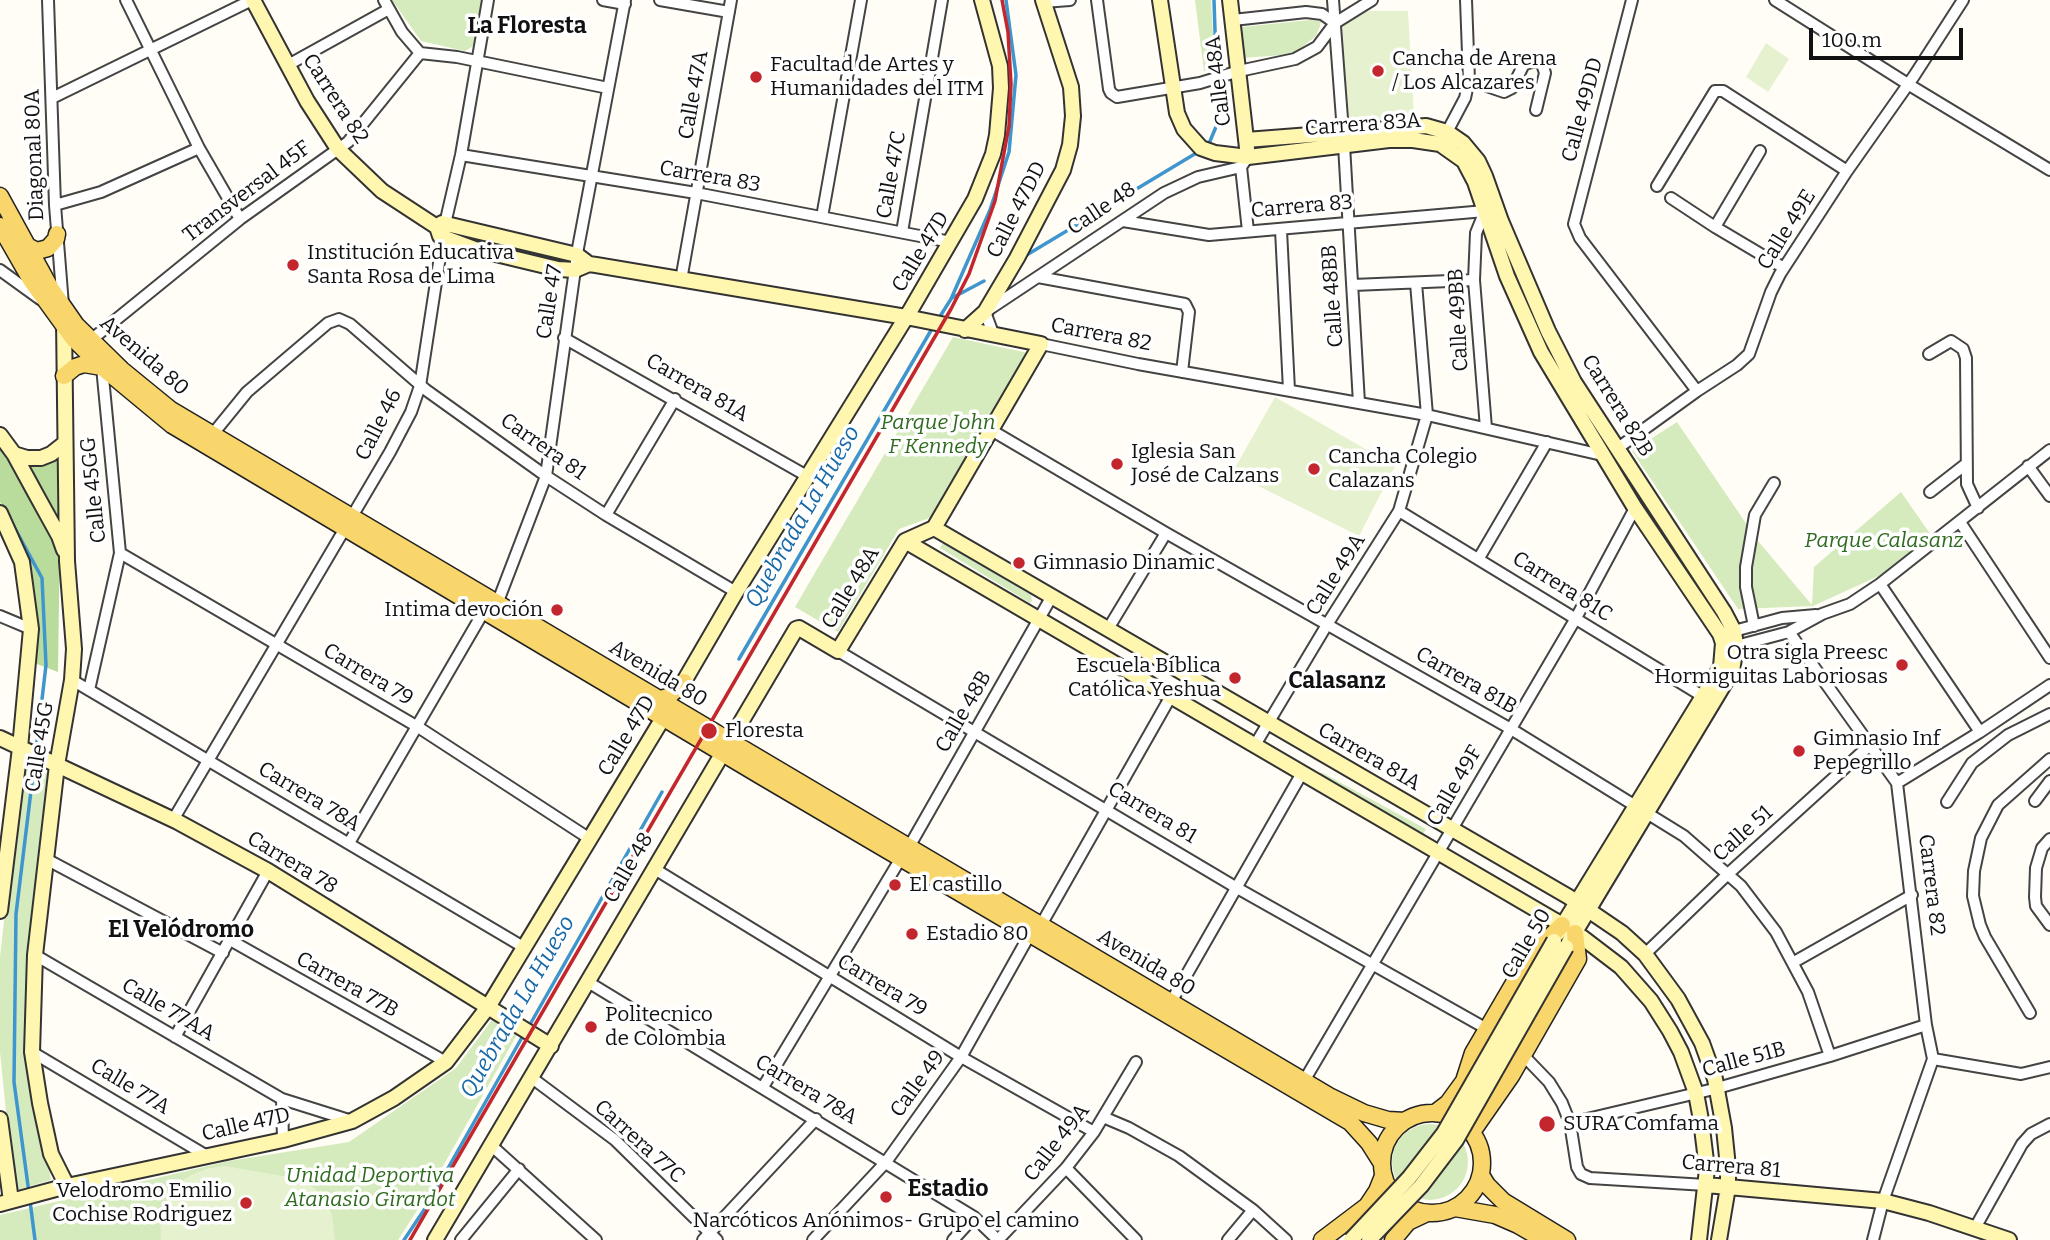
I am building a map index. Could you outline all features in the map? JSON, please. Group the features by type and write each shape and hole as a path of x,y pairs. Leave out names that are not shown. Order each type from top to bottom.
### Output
{"main road":[{"name":"Avenida 80","path":"0,196 27,246 64,327 158,401 348,522 490,608 664,707 1349,1122 1359,1130 1382,1169"},
{"name":"Avenida 80","path":"0,226 31,280 56,306 102,367 172,425 348,522"},
{"path":"27,246 37,251 48,248 57,234"},
{"path":"64,376 84,364 102,367"},
{"path":"664,707 684,682"},
{"path":"1435,1113 1458,1093 1473,1053 1528,959 1568,929 1578,959 1523,1055 1472,1132"},
{"name":"Avenida 80","path":"1036,930 1171,1002 1304,1081 1364,1113 1388,1120 1405,1121"},
{"path":"1322,1240 1367,1206 1377,1191 1388,1139 1405,1121 1424,1113 1449,1116 1462,1122 1472,1132 1481,1153 1481,1175 1471,1194 1455,1208 1435,1214 1415,1211 1398,1201 1391,1194 1382,1169"},
{"path":"1481,1175 1503,1201 1567,1240"},
{"path":"1455,1208 1495,1215 1518,1224 1544,1240"},
{"path":"1393,1240 1408,1222 1425,1214"}],"street":[{"name":"Diagonal 80A","path":"47,0 57,234 56,306"},
{"path":"126,0 199,148 240,219"},
{"path":"52,98 252,0"},
{"name":"Carrera 82","path":"252,0 307,101 338,149 382,191 475,249 558,269 575,270"},
{"name":"Calle 46","path":"173,820 411,412 420,386 442,229 461,155 488,0"},
{"path":"603,0 625,2"},
{"path":"660,0 729,12"},
{"name":"Calle 47A","path":"681,280 731,0"},
{"path":"822,217 861,0"},
{"name":"Calle 47C","path":"902,232 943,0"},
{"name":"Calle 47D","path":"684,682 975,199 998,135 1001,89 1000,66 982,0"},
{"path":"1043,1 1070,0"},
{"path":"1097,0 1111,93 1117,97 1203,82 1307,54 1322,43 1335,23 1371,0"},
{"path":"1160,0 1172,87"},
{"name":"Calle 48A","path":"1230,0 1234,72 1247,140 1244,162 1248,231"},
{"path":"1282,0 1283,13"},
{"name":"Calle 48BB","path":"1333,0 1359,403"},
{"path":"1447,132 1465,99 1469,80 1466,0"},
{"name":"Calle 49DD","path":"1632,0 1575,212 1575,229 1697,391"},
{"path":"1775,0 2050,170"},
{"name":"Calle 49E","path":"1618,448 1749,354 1771,292 1784,268 1963,0"},
{"name":"Calle 47DD","path":"960,329 985,312 1063,170 1070,145 1073,116 1071,87 1043,1"},
{"name":"Calle 47","path":"583,260 593,176 625,2"},
{"path":"288,65 387,5 402,32 420,53 476,61 608,88"},
{"path":"1233,20 1283,13 1318,13 1335,23"},
{"name":"Transversal 45F","path":"86,344 240,219 348,142 420,53"},
{"path":"1469,80 1504,92 1512,88 1524,64 1531,61 1540,63 1545,73 1536,110"},
{"name":"Carrera 83A","path":"1172,87 1177,113 1184,129 1204,149 1244,162 1416,125 1447,132 1469,149 1485,176"},
{"path":"1657,186 1715,91 1723,91 1847,171"},
{"name":"Carrera 83A","path":"1247,140 1433,141 1446,146 1464,161 1485,211"},
{"path":"55,205 101,192 199,148"},
{"path":"1715,227 1760,151"},
{"name":"Carrera 83","path":"461,155 696,193 951,242"},
{"name":"Calle 48","path":"985,312 1183,183 1244,162"},
{"name":"Carrera 82B","path":"1485,176 1501,221 1548,331 1574,382 1724,612 1730,647"},
{"path":"1671,198 1784,268"},
{"name":"Carrera 83","path":"1122,221 1202,235 1485,211"},
{"name":"Carrera 82B","path":"1485,211 1507,276 1535,339 1635,508 1730,647"},
{"name":"Calle 49BB","path":"1485,211 1476,233 1474,280 1486,428"},
{"name":"Carrera 82","path":"442,229 681,280 906,317 1182,372 1427,415 1602,454"},
{"path":"1281,230 1289,390"},
{"path":"575,270 583,260"},
{"path":"0,270 56,306"},
{"name":"Calle 47","path":"349,843 490,608 546,476 575,270"},
{"path":"1038,277 1182,303 1189,309 1182,372"},
{"path":"1353,285 1474,280"},
{"path":"1416,283 1427,415"},
{"path":"985,312 994,336"},
{"name":"Carrera 81","path":"212,435 247,392 328,323 339,318 350,324 420,386 546,476 736,592"},
{"name":"Calle 45G","path":"36,752 60,750 72,680 73,620 67,561 64,327"},
{"name":"Carrera 81A","path":"564,338 807,476"},
{"path":"1929,354 1951,341 1963,349 1966,358 1967,484 1978,508"},
{"path":"934,528 1041,344"},
{"name":"Calle 45GG","path":"89,690 120,553 102,367"},
{"path":"606,515 675,399"},
{"name":"Calle 49A","path":"1255,745 1399,511 1427,415"},
{"name":"Carrera 81B","path":"991,430 1511,729 1642,808 1695,844 1729,873 1776,932 1813,1003 1830,1056"},
{"path":"0,435 14,454 59,536 67,561"},
{"path":"1479,558 1547,442"},
{"path":"14,454 41,458 65,443"},
{"path":"1730,647 1789,632 1822,614 1850,604 1880,584 2050,450"},
{"path":"1930,492 1966,464"},
{"path":"2028,466 2050,496"},
{"path":"1754,626 1746,587 1746,567 1755,515 1774,484"},
{"name":"Calle 49F","path":"1304,1081 1576,618 1635,508"},
{"name":"Carrera 81C","path":"1399,511 1704,696"},
{"name":"Calle 45G","path":"1,515 22,562 31,629 36,752 46,859 35,955 32,1052 40,1103 56,1166 58,1188"},
{"path":"1960,522 2050,658"},
{"name":"Calle 48A","path":"838,651 905,541 934,528"},
{"name":"Carrera 81A","path":"934,528 1583,906 1622,933 1644,954 1668,984 1688,1016 1707,1056 1717,1088 1727,1146 1728,1187 1719,1240"},
{"path":"1108,629 1166,533"},
{"path":"905,541 1568,929 1621,967 1651,1001 1675,1040 1696,1093 1706,1157 1706,1185 1699,1240"},
{"name":"Carrera 79","path":"120,553 418,727 590,839"},
{"path":"1880,584 1980,733"},
{"name":"Calle 48B","path":"763,1087 905,852 1052,596"},
{"path":"1730,647 1754,626 1782,618 1822,614"},
{"path":"0,615 31,629"},
{"name":"Calle 48","path":"438,1239 653,868 798,627"},
{"name":"Carrera 81","path":"798,627 1237,888 1487,1029"},
{"name":"Carrera 82","path":"1789,632 1897,783 1926,1025 1934,1059"},
{"name":"Calle 50","path":"1370,1240 1420,1186 1456,1140 1568,929 1642,808 1730,647"},
{"name":"Calle 50","path":"1642,808 1732,671 1730,647"},
{"name":"Carrera 78A","path":"72,680 526,948"},
{"path":"1897,783 1980,733 2050,685"},
{"name":"Calle 49","path":"813,1240 886,1162 961,1057 1171,696"},
{"name":"Calle 47D","path":"10,1201 352,1121 394,1098 446,1062 488,1007 526,948 664,707"},
{"path":"1947,802 1972,763 2008,735 2050,714"},
{"name":"Carrera 78","path":"0,738 36,752 268,871 551,1046"},
{"name":"Calle 51","path":"1644,954 1870,745"},
{"name":"Calle 45G","path":"0,911 36,752"},
{"path":"2030,1013 1980,925 1973,896 1974,871 1981,838 1998,805 2050,759"},
{"path":"1171,1002 1302,773"},
{"path":"2035,801 2050,781"},
{"path":"2050,839 2042,848 2036,868 2035,897 2036,906 2050,925"},
{"path":"46,859 223,953"},
{"name":"Carrera 79","path":"653,868 961,1057 1094,1132"},
{"path":"175,1037 268,871"},
{"path":"1794,962 1912,895"},
{"name":"Carrera 77B","path":"230,940 446,1062"},
{"name":"Calle 50","path":"1352,1240 1409,1178 1444,1133 1560,944"},
{"name":"Calle 77AA","path":"35,955 282,1099 352,1121"},
{"name":"Carrera 78A","path":"588,982 974,1217 998,1240"},
{"name":"Calle 51B","path":"1570,1123 1717,1088 1926,1025"},
{"name":"Calle 77A","path":"32,1052 207,1156"},
{"name":"Carrera 81","path":"1523,1055 1555,1091 1570,1123 1577,1167 1585,1177 1706,1185 1884,1202 2009,1240"},
{"path":"1873,1240 1934,1059 2021,1074 2050,1067"},
{"name":"Calle 49A","path":"998,1240 1066,1168 1094,1132 1136,1062"},
{"name":"Carrera 77C","path":"532,1078 615,1140 710,1237"},
{"path":"282,1099 283,1139"},
{"path":"1102,1117 1129,1128 1179,1156 1253,1210 1286,1240"},
{"path":"0,1119 10,1201"},
{"path":"710,1237 816,1119"},
{"path":"1975,1228 2022,1144 2031,1134 2050,1124"},
{"path":"493,1147 596,1240"},
{"path":"461,1240 519,1168"},
{"path":"1066,1168 1136,1240"},
{"path":"1228,1240 1253,1210"},
{"path":"953,1240 974,1217"}],"green space":[{"path":"392,0 483,0 475,45 465,51 421,41"},
{"path":"1195,0 1211,0 1215,71 1204,71"},
{"name":"Cancha de Arena / Los Alcazares","path":"1369,11 1408,11 1414,116 1347,123 1341,26"},
{"path":"1321,21 1316,36 1297,51 1283,55 1241,58 1237,31 1242,27"},
{"path":"1766,43 1789,59 1768,92 1746,77"},
{"name":"Parque John F Kennedy","path":"953,337 1028,353 932,517 899,529 838,632 795,607"},
{"name":"Cancha Colegio Calazans","path":"1275,397 1395,466 1359,536 1232,473"},
{"name":"Parque Calasanz","path":"1677,422 1758,541 1812,605 1814,567 1901,492 1931,535 1883,574 1813,606 1738,609 1632,451"},
{"path":"0,441 16,466 61,455 58,672 37,664 35,615 25,555 0,502"},
{"path":"943,543 1031,595 1032,601 1030,603 940,548"},
{"path":"21,767 51,774 28,1054 51,1180 14,1191 0,1052 0,957"},
{"path":"1321,772 1426,829 1420,839 1318,780"},
{"name":"Unidad Deportiva Atanasio Girardot","path":"492,1020 518,1033 425,1198 398,1240 0,1240 0,1215 229,1161 349,1142 456,1068"},
{"path":"1430,1124 1445,1127 1457,1135 1465,1147 1468,1162 1465,1177 1457,1189 1445,1197 1430,1200 1415,1197 1403,1189 1395,1177 1392,1162 1395,1147 1403,1135 1415,1127"},
{"name":"Velodromo Emilio Cochise Rodriguez","path":"224,1166 294,1178 314,1188 325,1200 332,1215 335,1240 161,1240 160,1216 169,1195 178,1184 206,1169"}],"waterway":[{"name":"Quebrada La Hueso","path":"939,318 951,299 990,210 1009,152 1016,75 1006,0"},
{"path":"1208,146 1218,122 1214,0"},
{"path":"1025,256 1198,152"},
{"path":"952,298 984,281"},
{"name":"Quebrada La Hueso","path":"739,659 933,327"},
{"path":"13,525 42,578 46,665 36,751"},
{"path":"29,1193 14,1082 16,914 35,758"},
{"name":"Quebrada La Hueso","path":"528,1028 662,792"},
{"name":"Quebrada La Hueso","path":"404,1240 426,1207 524,1034"},
{"path":"30,1201 35,1240"}],"railway":[{"path":"410,1240 969,274 995,201 1009,126 1011,84 1008,32 1002,0"}],"place":[{"name":"Cancha de Arena / Los Alcazares","path":"1378,71"},
{"name":"Facultad de Artes y Humanidades del ITM","path":"756,77"},
{"name":"Institución Educativa Santa Rosa de Lima","path":"293,265"},
{"name":"Iglesia San José de Calzans","path":"1117,464"},
{"name":"Cancha Colegio Calazans","path":"1314,469"},
{"name":"Gimnasio Dinamic","path":"1019,563"},
{"name":"Intima devoción","path":"557,610"},
{"name":"Otra sigla Preesc Hormiguitas Laboriosas","path":"1902,665"},
{"name":"Escuela Bíblica Católica Yeshua","path":"1235,678"},
{"name":"Floresta","path":"709,731"},
{"name":"Gimnasio Inf Pepegrillo","path":"1799,751"},
{"name":"El castillo","path":"895,885"},
{"name":"Estadio 80","path":"912,934"},
{"name":"Politecnico de Colombia","path":"591,1027"},
{"name":"SURA Comfama","path":"1547,1124"},
{"name":"Narcóticos Anónimos- Grupo el camino","path":"886,1197"},
{"name":"Velodromo Emilio Cochise Rodriguez","path":"246,1203"}],"district":[{"name":"La Floresta","path":"527,27"},
{"name":"Calasanz","path":"1337,682"},
{"name":"El Velódromo","path":"181,931"},
{"name":"Estadio","path":"948,1190"}]}
